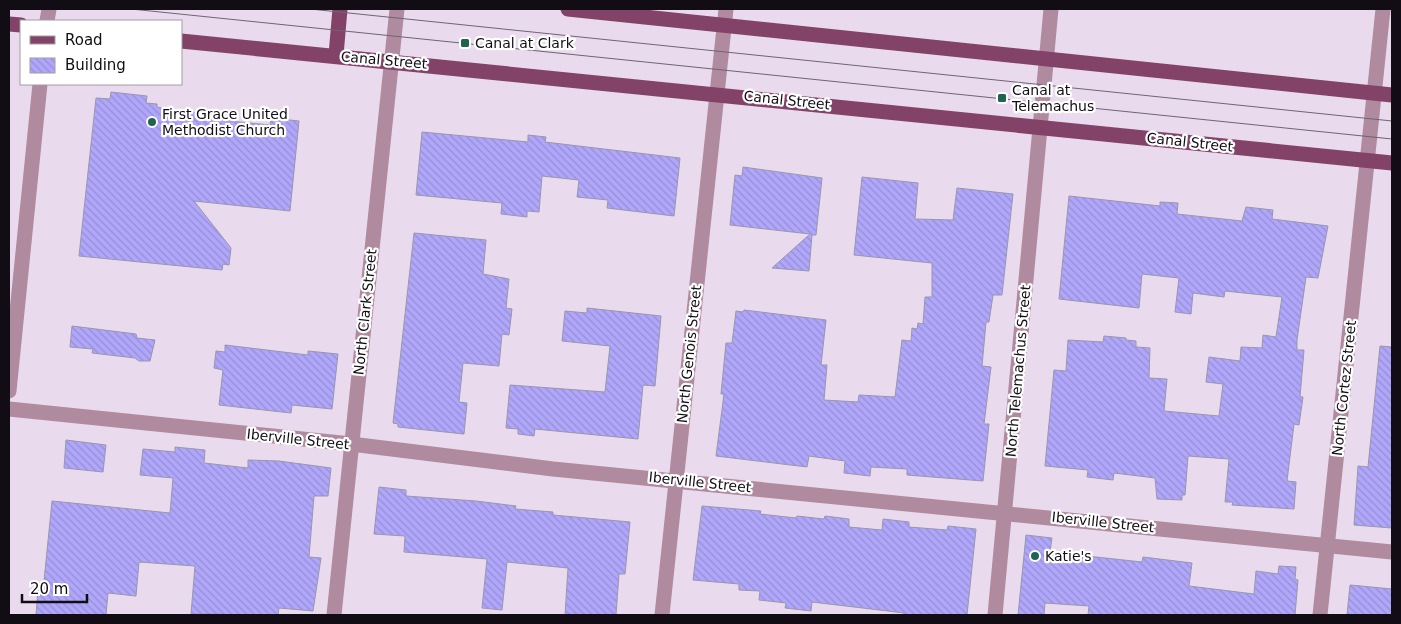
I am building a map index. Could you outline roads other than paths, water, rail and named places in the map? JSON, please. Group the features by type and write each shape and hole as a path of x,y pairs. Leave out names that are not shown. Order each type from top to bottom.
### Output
{"main road":[{"path":"336,55 340,9"},
{"path":"568,9 1392,95"},
{"name":"Canal Street","path":"182,41 392,60 1392,163"}],"street":[{"name":"North Clark Street","path":"334,615 397,9"},
{"name":"North Genois Street","path":"662,615 726,9"},
{"name":"North Telemachus Street","path":"995,615 1051,9"},
{"name":"North Cortez Street","path":"1320,615 1383,9"},
{"path":"9,391 40,85"},
{"name":"Iberville Street","path":"9,409 351,444 553,469 1006,512 1392,552"}],"tram line":[{"path":"131,9 1392,139"},
{"path":"310,9 1392,121"}],"place":[{"name":"Canal at Clark","path":"465,43"},
{"name":"Canal at Telemachus","path":"1002,98"},
{"name":"First Grace United Methodist Church","path":"152,122"},
{"name":"Katie's","path":"1035,556"}]}
